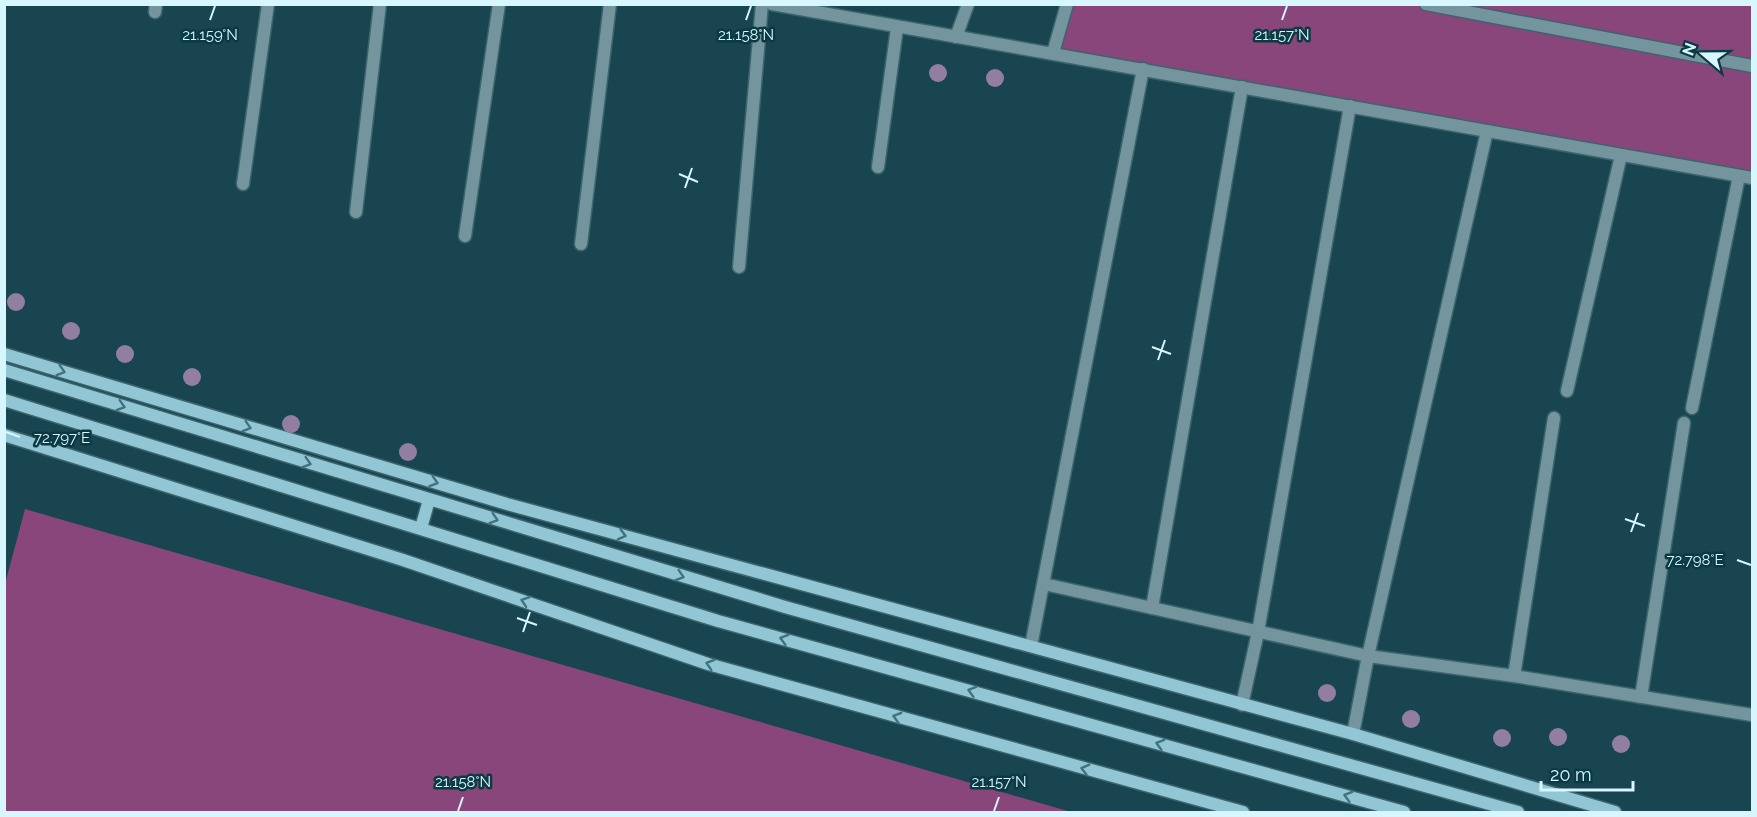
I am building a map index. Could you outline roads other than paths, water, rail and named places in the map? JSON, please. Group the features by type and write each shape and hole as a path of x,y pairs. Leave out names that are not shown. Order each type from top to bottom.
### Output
{"main road":[{"path":"4,354 507,504 1353,735 1615,813"},
{"path":"4,370 785,607 1518,813"},
{"path":"4,400 718,621 1404,813"},
{"path":"4,435 403,560 708,664 1243,813"},
{"path":"421,528 429,500"}],"street":[{"path":"243,184 268,4"},
{"path":"356,212 380,4"},
{"path":"465,236 499,4"},
{"path":"581,244 610,4"},
{"path":"739,267 762,4"},
{"path":"772,4 1752,178"},
{"path":"956,37 968,4"},
{"path":"1053,53 1067,4"},
{"path":"1426,4 1453,7 1752,66"},
{"path":"878,166 897,28"},
{"path":"1032,646 1143,69"},
{"path":"1152,608 1242,87"},
{"path":"1242,705 1258,632 1350,106"},
{"path":"1353,735 1368,656 1487,131"},
{"path":"1567,391 1621,155"},
{"path":"1692,408 1739,176"},
{"path":"1514,676 1554,418"},
{"path":"1641,697 1684,423"},
{"path":"1044,584 1368,656 1514,676 1752,715"}]}
